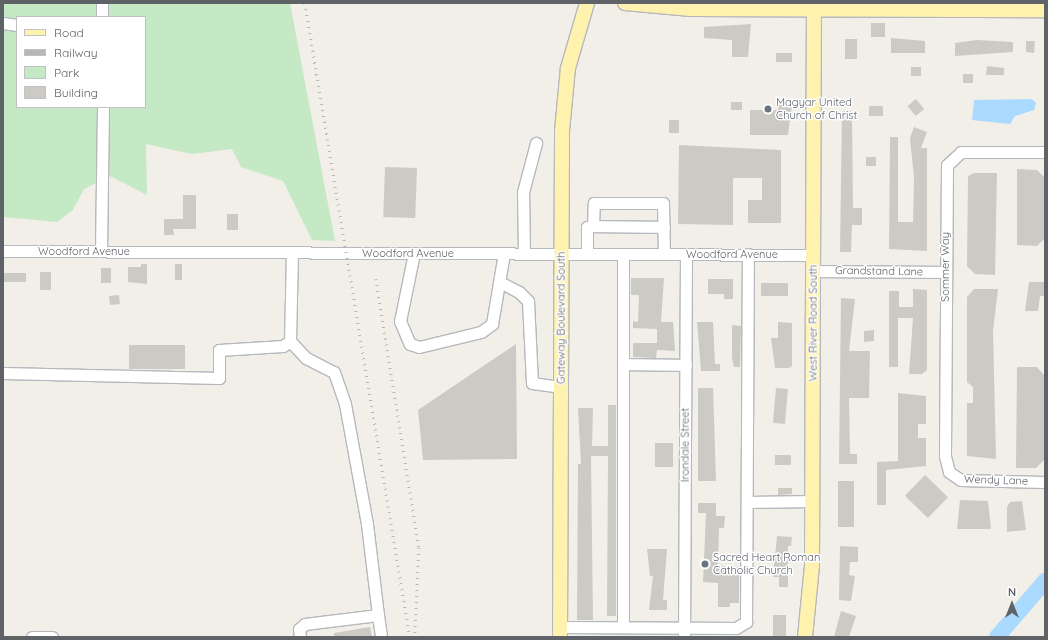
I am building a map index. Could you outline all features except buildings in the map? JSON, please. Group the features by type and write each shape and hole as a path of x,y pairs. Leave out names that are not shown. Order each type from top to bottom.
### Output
{"main road":[{"name":"Gateway Boulevard South","path":"560,632 561,253 564,100 576,38 587,3"},
{"path":"627,3 691,9 814,6 1045,10"},
{"name":"West River Road South","path":"805,637 812,565 813,501 814,6"}],"street":[{"path":"102,3 102,16"},
{"path":"3,23 16,26"},
{"path":"101,251 103,108"},
{"path":"524,253 523,192 536,143"},
{"name":"Sommer Way","path":"949,472 945,456 946,171 952,157 965,152 1045,152"},
{"path":"592,226 594,203 663,203 664,254"},
{"path":"587,253 587,226 664,227"},
{"name":"Woodford Avenue","path":"3,251 814,255"},
{"path":"292,253 290,340 306,358 334,372 345,404 367,524 381,637"},
{"path":"414,253 400,321 412,346 488,328 494,318 504,253"},
{"path":"623,254 623,627"},
{"name":"Irondale Street","path":"684,632 686,254"},
{"path":"560,632 623,627 684,632 736,628 746,622 748,502 748,254"},
{"name":"Grandstand Lane","path":"814,271 945,272"},
{"path":"500,282 519,292 528,301 532,383 560,387"},
{"path":"3,373 219,378 219,350 283,346 290,340"},
{"path":"623,364 686,365"},
{"name":"Wendy Lane","path":"949,472 965,481 1045,482"},
{"path":"748,502 813,501"},
{"path":"300,637 299,629 305,624 378,615"},
{"path":"32,637 52,637"}],"green space":[{"path":"3,3 290,3 335,241 312,240 283,181 241,167 232,149 192,154 146,144 147,195 110,176 84,189 73,210 57,222 3,217"}],"water":[{"path":"1032,99 1036,103 1034,110 1015,116 1010,124 972,120 974,100"}],"waterway":[{"path":"997,637 1045,581"}],"railway":[{"path":"305,3 410,637"},
{"path":"376,279 419,548 415,637"}],"place":[{"name":"Magyar United Church of Christ","path":"768,109"},
{"name":"Sacred Heart Roman Catholic Church","path":"705,564"}]}
